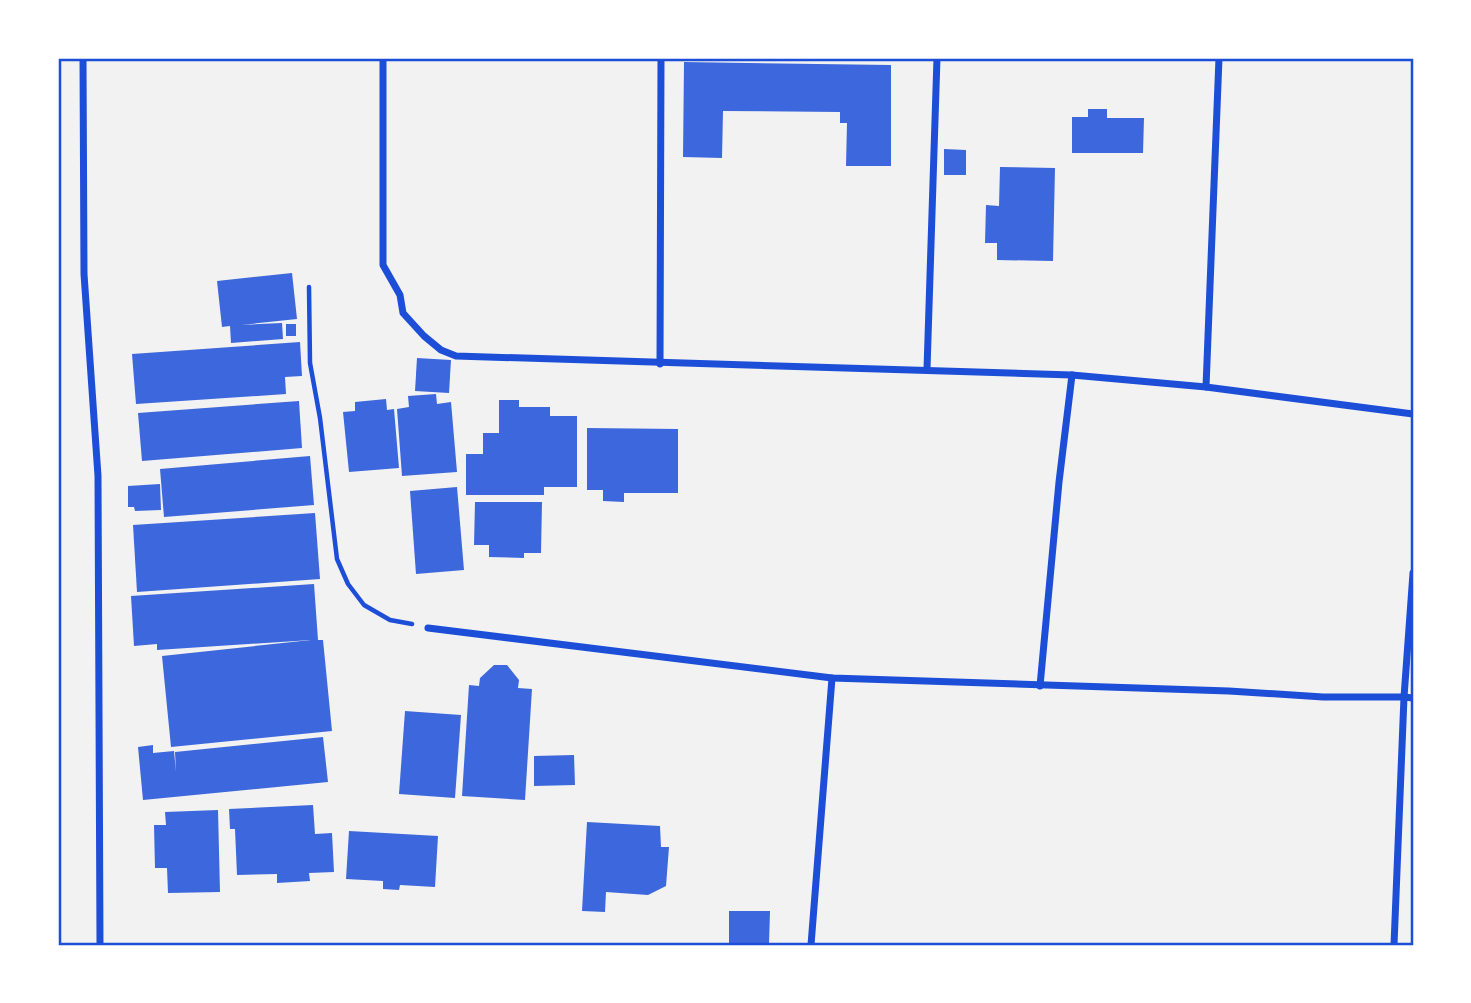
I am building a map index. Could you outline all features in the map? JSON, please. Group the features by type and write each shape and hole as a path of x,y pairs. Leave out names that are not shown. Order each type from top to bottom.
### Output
{"street":[{"path":"83,58 84,274 98,476 100,945"},
{"path":"383,58 383,265 400,295 403,313 441,350 456,356 1072,375 1206,387 1413,414"},
{"path":"660,364 661,58"},
{"path":"927,369 937,58"},
{"path":"1206,387 1219,58"},
{"path":"1040,686 1072,375"},
{"path":"1394,945 1404,697 1413,573"},
{"path":"428,628 832,678 1413,698"},
{"path":"811,945 832,678"}],"path":[{"path":"309,286 310,363 320,418 337,559 348,584 364,605 390,620 428,628"}],"building":[{"path":"684,62 891,65 891,166 846,166 847,123 840,123 840,112 723,111 722,158 683,157"},
{"path":"1088,109 1107,109 1107,118 1144,118 1143,153 1072,153 1072,117 1088,117"},
{"path":"944,149 966,150 966,175 944,175"},
{"path":"1000,167 1055,168 1053,261 997,260 997,243 985,243 986,205 999,206"},
{"path":"292,273 297,319 241,325 282,323 283,339 231,343 230,326 222,327 217,281"},
{"path":"286,324 296,324 296,336 286,336"},
{"path":"300,342 302,376 285,377 286,394 136,404 132,354"},
{"path":"417,358 451,360 449,393 415,391"},
{"path":"436,394 437,404 451,402 457,472 402,476 397,409 409,407 408,396"},
{"path":"386,399 387,410 394,409 399,468 349,472 343,412 355,411 355,402"},
{"path":"499,400 519,400 519,407 550,407 550,416 577,416 577,487 544,487 544,495 466,495 466,454 483,454 483,433 499,433"},
{"path":"299,401 302,448 142,461 138,413"},
{"path":"587,428 678,429 678,493 624,493 624,502 603,501 603,490 587,490"},
{"path":"310,456 314,505 164,517 160,469"},
{"path":"160,484 161,510 135,511 134,507 128,507 128,486"},
{"path":"457,487 464,570 416,574 410,491"},
{"path":"475,502 542,502 541,553 524,553 524,558 489,557 489,545 474,545"},
{"path":"315,513 320,579 137,592 133,525"},
{"path":"314,584 318,640 323,640 332,731 171,747 162,656 311,640 157,650 157,644 134,646 131,596"},
{"path":"494,665 507,665 519,680 518,688 532,689 525,800 462,796 469,685 479,686 480,678"},
{"path":"405,711 461,715 455,798 399,794"},
{"path":"323,737 328,782 143,800 138,747 153,745 153,753 174,751 176,772 175,752"},
{"path":"574,755 575,785 534,786 534,756"},
{"path":"313,805 315,834 332,833 334,872 309,873 310,881 277,883 277,874 237,875 235,829 230,829 229,809"},
{"path":"218,810 220,892 168,893 167,868 155,868 154,825 166,825 165,812"},
{"path":"587,822 660,826 661,847 669,847 666,886 648,895 606,892 605,912 582,911"},
{"path":"349,831 438,836 435,887 400,885 399,890 383,889 383,881 346,879"},
{"path":"729,911 770,911 769,944 729,944"}]}
